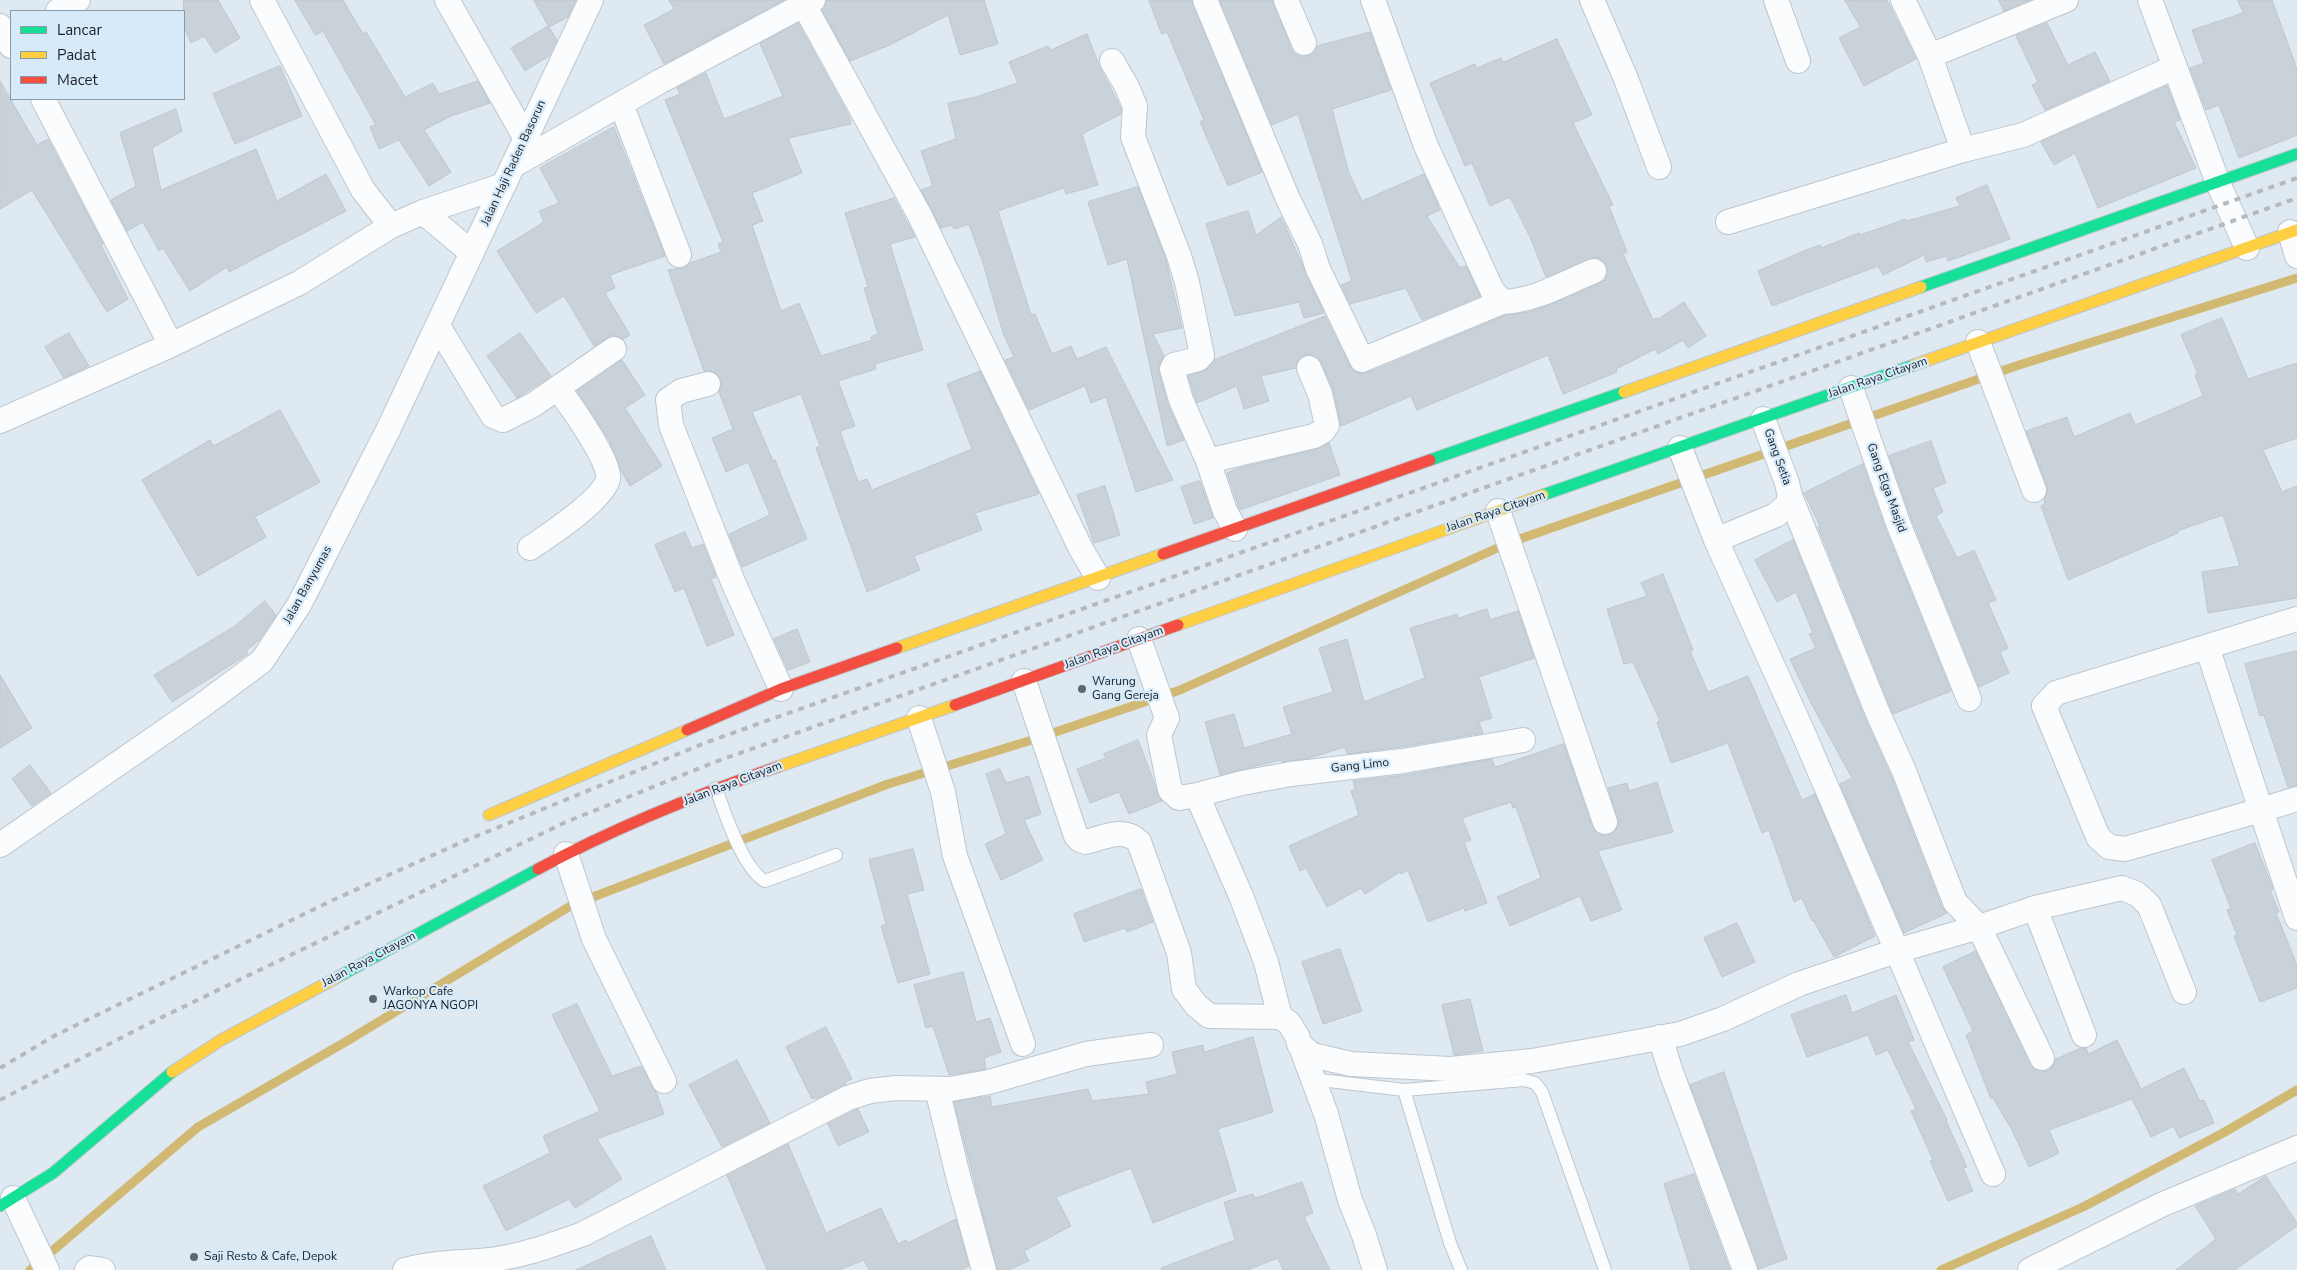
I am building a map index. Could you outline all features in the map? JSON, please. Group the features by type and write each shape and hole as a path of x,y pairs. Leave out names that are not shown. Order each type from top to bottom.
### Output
{"main road":[{"path":"489,815 781,689 2297,154"},
{"name":"Jalan Raya Citayam","path":"6,1202 53,1173 182,1064 221,1040 566,854 716,788 922,728 1024,681 1139,639 1498,511 1684,458 1978,342 2293,231"}],"street":[{"path":"60,10 78,0"},
{"path":"262,0 363,190 390,226"},
{"path":"447,0 525,137"},
{"name":"Jalan Haji Raden Basorun","path":"438,326 525,137 591,0"},
{"path":"1205,0 1288,199 1310,244 1318,268 1362,360 1502,302 1519,301 1537,295 1594,271"},
{"path":"1286,0 1304,43"},
{"path":"1373,0 1426,146 1492,290 1502,302"},
{"path":"1592,0 1626,79 1659,167"},
{"path":"1776,0 1798,62"},
{"path":"1903,0 1930,56 1963,150"},
{"path":"1930,56 2066,0"},
{"path":"2150,0 2218,183 2247,248"},
{"path":"0,421 171,345 299,283 390,226 509,175 621,104 808,2 919,214 1081,549 1098,578"},
{"path":"1112,61 1127,87 1135,106 1133,136 1156,192 1187,282 1202,355 1198,359 1174,365 1172,369 1181,400 1208,461 1222,502 1235,530"},
{"path":"1728,222 1963,150 2023,135 2175,67"},
{"path":"44,100 171,345"},
{"path":"621,104 679,255"},
{"path":"423,212 472,253"},
{"path":"2293,231 2297,255"},
{"path":"438,326 470,382 493,416 503,420 515,416 558,389 614,349"},
{"name":"Jalan Banyumas","path":"0,845 200,707 262,661 299,606 438,326"},
{"path":"1978,342 2034,490"},
{"path":"1208,461 1314,436 1323,431 1327,425 1320,394 1309,368"},
{"path":"708,384 681,391 668,400 670,426 733,582 781,689"},
{"path":"530,548 595,498 605,487 609,477 593,440 558,389"},
{"name":"Gang Elga Masjid","path":"1852,392 1895,514 1969,699"},
{"name":"Gang Setia","path":"1712,530 1776,516 1787,505 1790,496 1783,470 1765,425"},
{"path":"1684,458 1712,530 1804,735 1993,1174"},
{"path":"1790,496 1877,711 1904,771 1955,902 1979,927 2042,1058"},
{"path":"1498,511 1522,576 1605,822"},
{"path":"2297,619 2056,693 2044,706 2098,837 2108,847 2124,849 2297,799"},
{"name":"Gang Limo","path":"1139,639 1167,718 1159,735 1170,790 1179,798 1291,774 1402,761 1522,740"},
{"path":"2207,646 2297,918"},
{"path":"1024,681 1076,836 1086,842 1123,833 1132,835 1139,842 1179,953 1184,989 1196,1005 1209,1016 1280,1017 1289,1023 1326,1114 1350,1200 1375,1270"},
{"path":"922,728 943,792 955,856 1023,1044"},
{"path":"1197,795 1241,896 1266,962 1280,1017"},
{"path":"566,854 594,939 664,1081"},
{"path":"1299,1044 1312,1055 1351,1064 1451,1069 1532,1061 1680,1034 1723,1019 1799,984 1896,951 1979,927 2035,908 2122,888 2137,894 2149,905 2184,992"},
{"path":"2035,908 2084,1035"},
{"path":"1660,1037 1670,1072 1745,1270"},
{"path":"405,1270 446,1262 490,1260 539,1250 583,1234 848,1098 870,1091 896,1088 937,1089 989,1082 1086,1054 1151,1045"},
{"path":"937,1089 958,1176 984,1270"},
{"path":"2030,1270 2161,1206 2297,1148"},
{"path":"6,1202 26,1226 46,1270"},
{"path":"87,1270 90,1268 103,1270"}],"lane":[{"path":"716,788 747,862 757,876 765,880 836,855"},
{"path":"1312,1079 1404,1090 1524,1080 1535,1083 1542,1092 1605,1270"},
{"path":"1404,1090 1450,1243 1461,1270"}],"building":[{"path":"184,0 218,0 240,38 215,53 204,36 191,43 185,29"},
{"path":"295,0 343,0 363,34 366,32 405,97 433,83 439,94 478,81 490,103 451,116 424,130 451,172 429,186 399,140 379,149 370,127 376,125 323,31 316,35"},
{"path":"534,0 576,0 568,17 549,27 557,40 549,56 525,71 511,48 548,26"},
{"path":"669,0 784,0 664,64 644,25 674,9"},
{"path":"827,0 984,0 998,44 960,55 948,15 890,45 850,61 822,10"},
{"path":"1149,0 1192,0 1262,172 1228,186 1200,122 1204,120 1167,32 1162,34"},
{"path":"1220,0 1273,0 1291,48 1295,54 1302,57 1310,55 1317,46 1370,32 1391,90 1332,109 1349,173 1362,201 1424,174 1440,210 1427,216 1460,268 1466,266 1480,296 1422,320 1406,288 1350,304 1341,285 1352,281 1298,114 1272,125"},
{"path":"1845,0 1887,0 1916,59 1864,86 1839,38 1860,27"},
{"path":"1999,0 2030,0 2004,11"},
{"path":"2238,0 2272,0 2297,69 2297,135 2239,158 2219,105 2206,110 2190,68 2204,63 2192,30 2243,13"},
{"path":"798,23 849,116 851,124 788,138 802,173 752,193 763,221 752,225 781,311 799,303 821,356 872,340 871,337 878,334 864,288 868,287 845,213 894,198 915,237 890,244 923,350 875,364 876,369 838,381 855,426 840,431 858,482 867,479 872,490 972,449 947,384 980,371 1039,494 975,513 982,530 914,556 920,570 867,592 816,448 820,446 801,394 752,412 773,461 775,460 807,539 742,567 729,534 770,515 748,462 726,472 712,438 733,429 719,392 721,381 717,374 711,371 704,371 668,270 683,268 690,263 721,252 718,244 723,242 665,100 680,94 677,88 706,73 724,119 783,96 760,44"},
{"path":"2047,23 2068,65 2095,52 2110,81 2045,110 2032,85 2038,82 2016,36"},
{"path":"1087,34 1100,68 1121,108 1121,114 1082,134 1098,185 1066,194 1064,188 998,211 1031,315 1035,314 1052,354 1071,346 1077,359 1106,347 1173,480 1136,492 1106,397 1091,403 1085,386 1029,410 1005,360 1014,357 1003,333 983,263 969,224 954,229 952,225 941,228 921,190 933,186 921,151 956,139 948,103 976,97 1018,83 1009,62 1048,46 1050,50"},
{"path":"1557,39 1592,115 1573,123 1613,205 1609,206 1627,252 1623,254 1653,320 1658,319 1684,302 1706,336 1688,348 1683,340 1658,354 1655,349 1616,369 1617,372 1563,394 1548,355 1417,410 1411,396 1341,426 1333,389 1321,362 1311,354 1304,355 1298,359 1296,368 1261,376 1269,401 1244,409 1237,386 1197,403 1188,376 1207,369 1214,360 1325,316 1350,366 1354,371 1361,374 1375,370 1506,315 1529,312 1554,303 1605,280 1608,273 1607,266 1602,260 1595,257 1546,277 1530,237 1510,197 1490,206 1472,163 1465,166 1430,83 1475,64 1477,68 1501,58 1503,62"},
{"path":"280,66 302,116 235,144 213,94"},
{"path":"0,81 37,145 48,139 103,244 101,245 128,299 107,312 32,190 0,209"},
{"path":"2167,86 2180,120 2174,122 2196,168 2098,208 2075,153 2054,165 2041,142"},
{"path":"176,109 182,131 152,148 161,190 256,149 277,201 326,174 346,211 229,272 227,267 190,291 163,248 159,251 143,222 127,231 111,200 136,186 120,133"},
{"path":"614,127 665,256 610,275 615,288 605,293 630,335 623,339 612,335 594,346 564,296 536,313 497,251 544,222 539,211 559,203 540,168"},
{"path":"1987,185 2010,239 1948,261 1946,256 1926,262 1924,255 1883,275 1878,266 1772,306 1758,271 1820,245 1821,248 1859,233 1860,235 1906,219 1907,221 1960,206 1956,198"},
{"path":"1138,187 1166,260 1182,328 1153,334 1164,356 1160,363 1159,373 1168,405 1184,440 1167,446 1127,259 1108,265 1088,202"},
{"path":"1248,211 1256,235 1281,217 1324,313 1304,318 1299,302 1235,316 1206,224"},
{"path":"2222,318 2248,379 2297,363 2297,438 2263,450 2282,492 2297,486 2297,598 2208,613 2202,572 2240,566 2223,515 2177,531 2178,533 2068,580 2041,506 2045,504 2044,499 2047,493 2047,486 2026,431 2067,417 2074,437 2130,413 2135,425 2203,396 2195,375 2198,374 2181,335"},
{"path":"69,333 89,366 64,378 45,347"},
{"path":"520,333 551,376 517,398 487,356"},
{"path":"622,360 645,395 625,408 662,466 630,486 621,471 609,440 577,391"},
{"path":"280,410 320,482 255,517 266,537 198,576 142,480 210,440 213,446"},
{"path":"1931,441 1946,483 1933,488 1943,512 1936,516 1957,558 1974,550 1996,600 1988,603 2008,648 2000,652 2009,673 1979,687 1911,518 1889,456"},
{"path":"1329,443 1340,475 1240,510 1227,473 1236,469 1317,449"},
{"path":"1863,464 1885,528 1951,691 1893,714 1818,527 1820,526 1804,493"},
{"path":"1200,481 1213,518 1194,524 1181,487"},
{"path":"1105,486 1120,535 1094,543 1077,495"},
{"path":"685,532 692,548 703,544 716,577 711,579 734,635 707,646 684,588 675,592 655,545"},
{"path":"1793,540 1864,716 1891,776 1942,907 1947,913 1904,933 1840,784 1852,778 1811,703 1790,659 1816,648 1809,634 1813,633 1796,592 1777,602 1755,560"},
{"path":"1663,574 1693,650 1690,651 1708,692 1748,676 1802,800 1815,794 1875,936 1834,957 1812,921 1802,898 1794,902 1769,830 1762,833 1728,743 1671,763 1657,722 1660,721 1633,662 1624,664 1607,609 1647,596 1641,583"},
{"path":"265,601 276,615 259,640 246,651 248,654 172,702 154,675 235,626"},
{"path":"1487,609 1490,620 1518,611 1534,658 1479,677 1492,718 1479,722 1483,733 1347,754 1345,747 1310,758 1282,762 1281,760 1220,775 1205,722 1234,714 1244,748 1292,734 1283,707 1333,692 1319,648 1347,639 1364,702 1425,678 1410,628 1457,614 1458,618"},
{"path":"797,629 810,662 788,670 774,639"},
{"path":"2297,651 2297,786 2288,787 2264,715 2260,716 2245,664"},
{"path":"0,675 32,728 0,748"},
{"path":"1138,740 1157,793 1162,801 1129,814 1119,792 1090,803 1077,769 1106,758 1104,754"},
{"path":"1564,744 1592,826 1596,832 1602,835 1609,835 1615,831 1619,824 1608,788 1627,783 1629,791 1657,782 1673,832 1598,851 1622,910 1591,921 1580,896 1510,926 1497,897 1541,878 1516,807 1513,808 1511,802 1462,818 1471,840 1464,842 1487,903 1465,911 1464,908 1428,922 1408,870 1401,874 1400,872 1365,894 1361,888 1327,907 1306,868 1300,871 1289,846 1359,815 1351,791 1355,789 1353,781 1405,775 1492,759 1495,767"},
{"path":"30,765 51,793 32,806 12,779"},
{"path":"1000,769 1006,783 1029,776 1041,814 1024,820 1043,860 1001,880 985,844 1006,834 986,774"},
{"path":"2255,843 2273,889 2270,890 2279,912 2276,913 2297,965 2297,988 2260,1002 2234,936 2237,935 2227,910 2231,909 2212,860"},
{"path":"913,849 924,890 907,894 930,974 898,983 881,926 886,924 869,860"},
{"path":"1141,889 1153,922 1127,932 1125,928 1084,942 1074,914"},
{"path":"1737,923 1755,962 1722,977 1704,938"},
{"path":"1340,949 1362,1011 1323,1024 1302,962"},
{"path":"1976,951 2034,1069 2040,1072 2048,1071 2056,1059 2081,1048 2086,1048 2088,1054 2117,1040 2141,1089 2184,1068 2200,1101 2204,1100 2214,1123 2179,1138 2174,1126 2151,1137 2132,1099 2049,1130 2059,1153 2029,1167 2012,1130 1993,1098 1991,1099 1966,1035 1973,1031 1943,967"},
{"path":"963,972 976,1022 990,1018 1001,1052 984,1058 986,1069 949,1075 933,1026 926,1028 914,985"},
{"path":"1846,995 1852,1013 1896,995 1914,1040 1908,1042 1947,1120 1967,1167 1963,1168 1973,1191 1948,1201 1930,1161 1933,1160 1911,1111 1916,1109 1888,1050 1876,1055 1868,1035 1807,1057 1791,1015"},
{"path":"1470,999 1483,1051 1454,1055 1442,1005"},
{"path":"577,1004 612,1076 641,1066 656,1092 664,1114 597,1139 622,1179 575,1208 569,1199 506,1231 483,1186 550,1153 543,1136 600,1111 552,1015"},
{"path":"826,1027 852,1079 816,1099 815,1097 812,1099 786,1047"},
{"path":"1253,1037 1273,1112 1218,1129 1236,1191 1153,1223 1131,1168 1056,1197 1071,1226 1024,1251 1029,1261 1008,1270 997,1270 954,1102 990,1096 992,1107 1088,1089 1092,1101 1149,1094 1146,1082 1177,1074 1172,1052 1203,1045 1204,1052"},
{"path":"737,1060 770,1123 722,1147 689,1085"},
{"path":"1724,1072 1787,1259 1758,1269 1690,1085"},
{"path":"858,1109 869,1132 838,1146 828,1124"},
{"path":"788,1144 826,1233 881,1208 898,1244 906,1240 908,1243 956,1219 969,1266 961,1270 869,1270 864,1260 839,1270 767,1270 727,1175"},
{"path":"1694,1174 1730,1270 1691,1270 1664,1184"},
{"path":"2266,1176 2297,1223 2297,1226 2235,1270 2176,1270 2216,1239 2195,1206 2235,1189 2238,1194"},
{"path":"1302,1182 1313,1213 1304,1217 1330,1270 1283,1270 1278,1258 1247,1270 1162,1270 1161,1268 1235,1240 1224,1202 1253,1194 1255,1198"},
{"path":"651,1236 666,1270 576,1270"}],"waterway":[{"path":"30,1270 198,1127 347,1041 572,905 888,784 1032,740 1180,690 1511,542 2019,365 2297,278"},
{"path":"1941,1270 2083,1207 2223,1133 2297,1090"}],"railway":[{"path":"0,1068 54,1036 333,900 462,842 710,741 2297,178"},
{"path":"0,1100 152,1022 566,822 715,762 2297,198"}],"traffic: fast":[{"path":"1921,287 2297,154"},
{"path":"1543,495 1914,365"},
{"path":"1430,460 1624,392"},
{"path":"336,978 538,869"},
{"path":"0,1206 53,1173 172,1072"}],"traffic: slow":[{"path":"1914,365 2297,230"},
{"path":"1624,392 1921,287"},
{"path":"1178,625 1543,495"},
{"path":"897,648 1163,554"},
{"path":"777,767 955,705"},
{"path":"489,815 687,730"},
{"path":"172,1072 221,1040 336,978"}],"traffic: jam":[{"path":"1163,554 1430,460"},
{"path":"955,705 1178,625"},
{"path":"687,730 781,689 897,648"},
{"path":"538,869 656,813 777,767"}],"place":[{"name":"Warung Gang Gereja","path":"1082,689"},
{"name":"Warkop Cafe JAGONYA NGOPI","path":"373,999"},
{"name":"Saji Resto & Cafe, Depok","path":"194,1257"}]}
